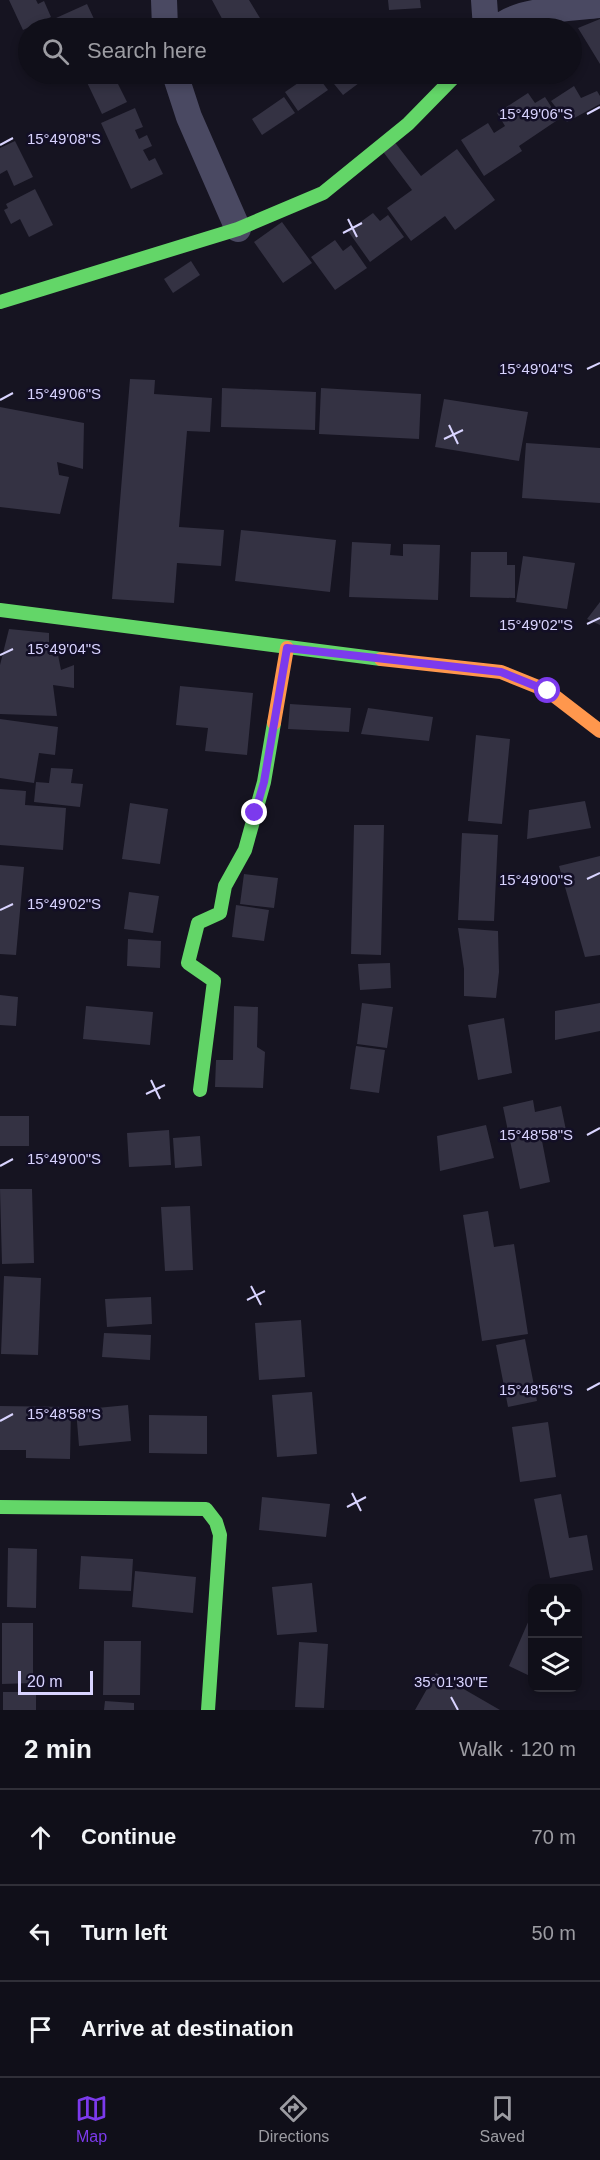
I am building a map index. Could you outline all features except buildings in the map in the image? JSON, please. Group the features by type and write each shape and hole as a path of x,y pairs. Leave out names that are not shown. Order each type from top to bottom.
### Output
{"street":[{"path":"164,0 165,18"},
{"path":"483,0 485,18"},
{"path":"517,18 537,12 600,5"},
{"path":"178,84 189,117 238,229"},
{"path":"0,302 238,229 322,193 408,124 447,84"},
{"path":"0,610 287,648 501,672 548,691 600,731"},
{"path":"200,1090 214,981 188,963 198,923 220,913 225,886 245,850 264,782 287,648"},
{"path":"0,1507 206,1509 216,1522 220,1535 208,1710"}],"traffic: fast":[{"path":"0,302 238,229 323,193 408,124 447,84"},
{"path":"0,610 381,659"},
{"path":"200,1090 214,981 188,963 198,923 220,913 225,886 245,850 264,782 274,723"},
{"path":"0,1507 206,1509 216,1522 220,1535 208,1710"}],"traffic: slow":[{"path":"274,723 287,648"},
{"path":"381,659 501,672 548,691 600,731"}],"route":[{"path":"255,813 264,782 287,648 501,672 548,691"}]}
